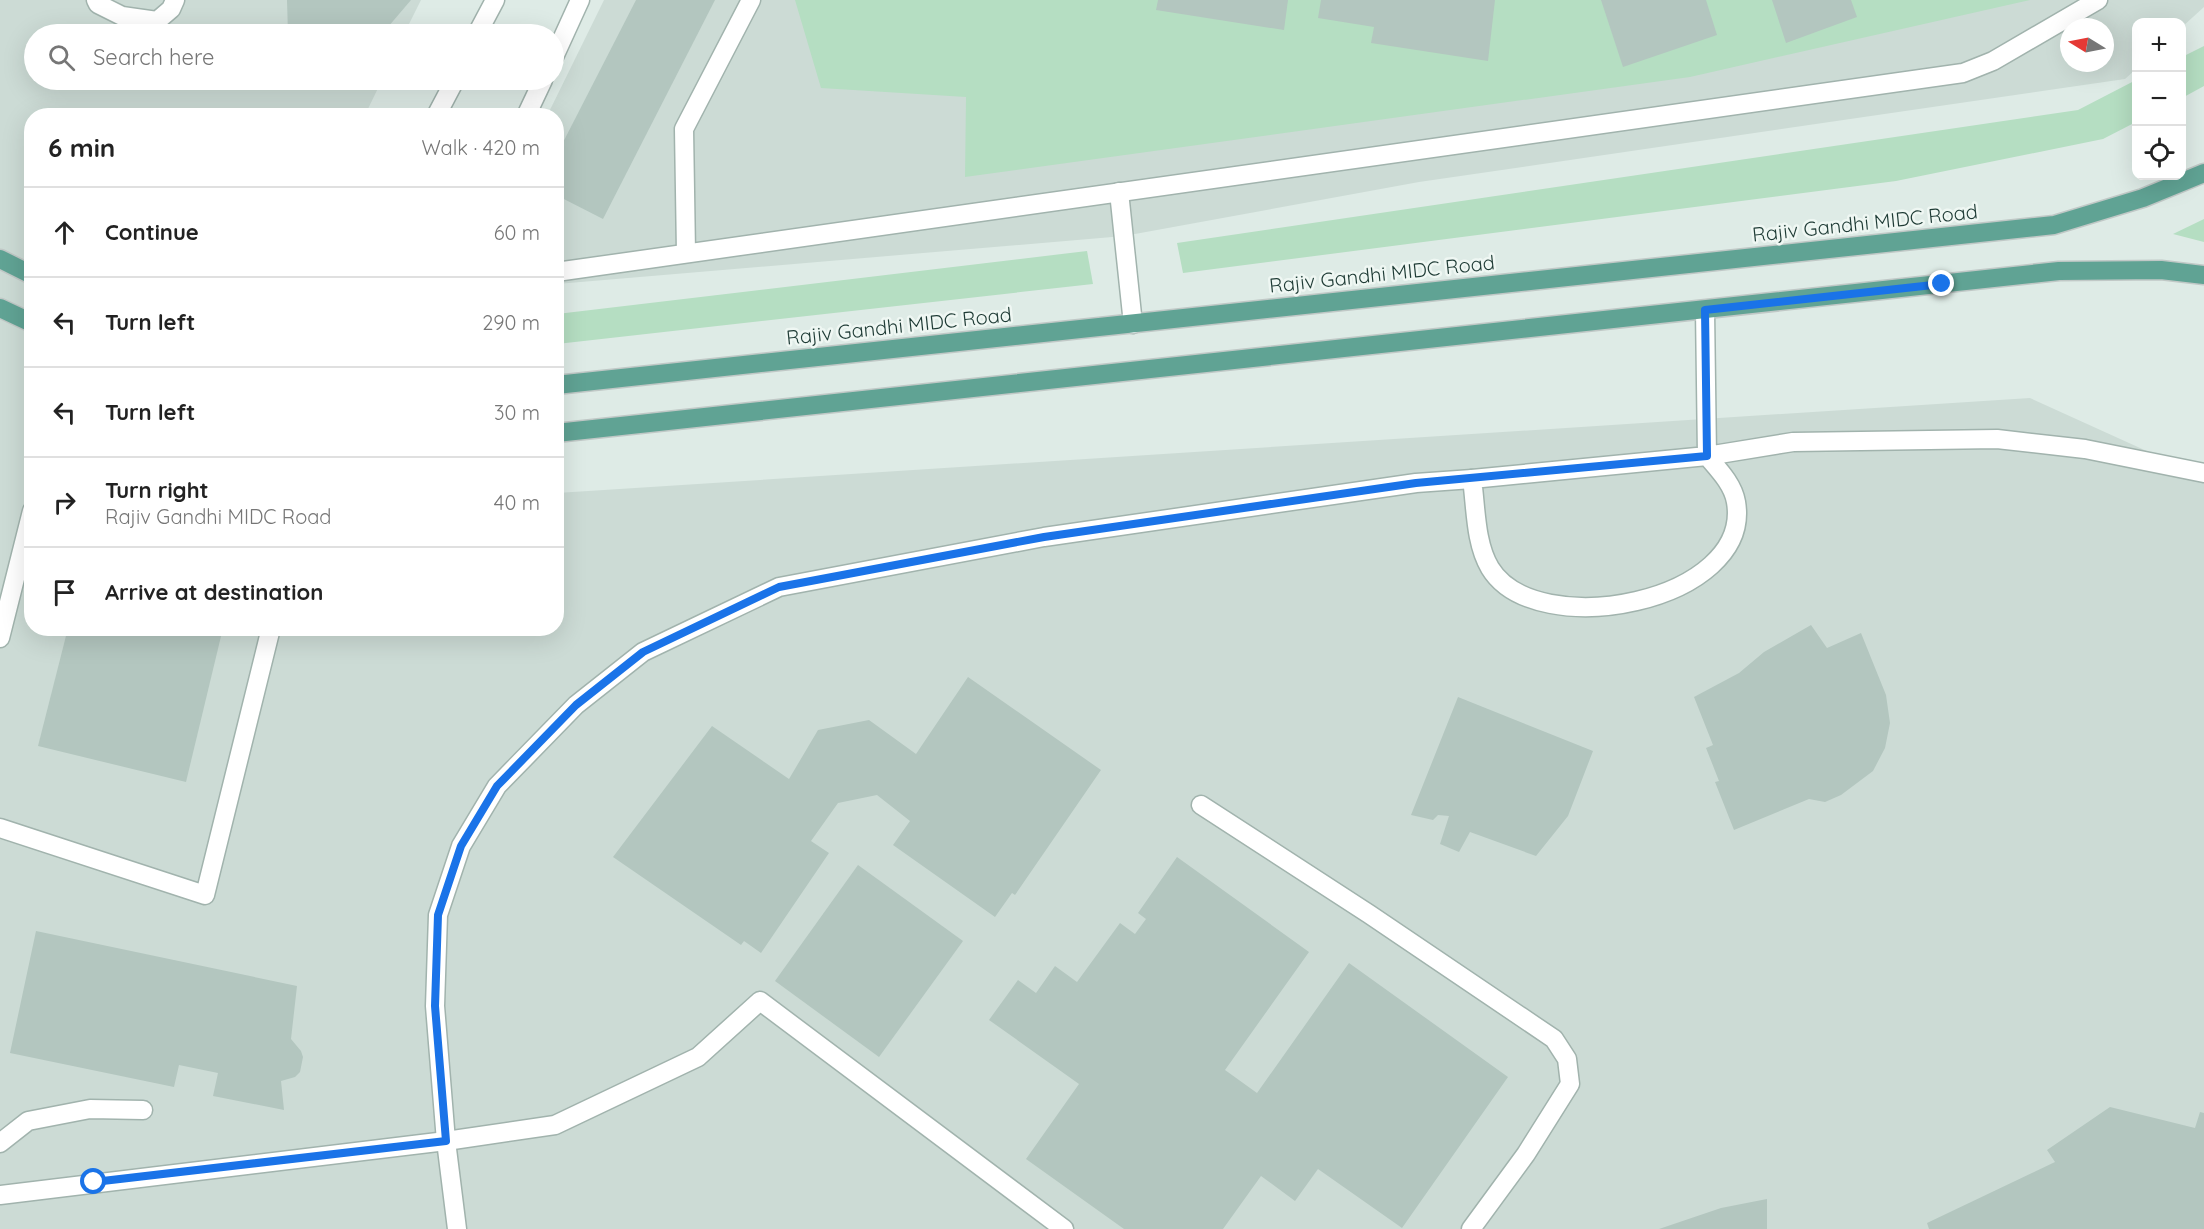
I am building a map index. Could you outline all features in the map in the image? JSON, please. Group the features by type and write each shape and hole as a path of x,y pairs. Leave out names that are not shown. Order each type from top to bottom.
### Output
{"main road":[{"name":"Rajiv Gandhi MIDC Road","path":"564,384 2054,225 2143,198 2204,173"},
{"path":"0,260 24,271"},
{"path":"564,432 2058,271 2161,270 2204,275"},
{"path":"0,308 24,319"}],"lane":[{"path":"96,0 98,4 122,16 157,21 171,9 175,0"},
{"path":"482,24 495,0"},
{"path":"564,35 580,0"},
{"path":"686,253 684,129 751,0"},
{"path":"564,271 1963,73 1993,61 2098,0"},
{"path":"440,108 450,90"},
{"path":"530,108 538,90"},
{"path":"1119,192 1133,324"},
{"path":"1472,479 1482,549 1491,569 1505,583 1525,596 1545,603 1574,607 1603,606 1644,600 1691,582 1717,561 1736,531 1736,501 1724,476 1707,456 1705,310"},
{"path":"457,1229 446,1141 435,1006 438,915 461,846 497,786 576,705 643,652 779,587 1044,537 1416,483 1707,456 1793,442 1997,439 2085,449 2204,473"},
{"path":"0,638 24,543"},
{"path":"0,828 206,896 270,636"},
{"path":"1201,805 1369,914 1554,1039 1568,1059 1570,1084 1526,1154 1471,1229"},
{"path":"0,1195 446,1141 555,1125 698,1057 760,1001 1064,1229"},
{"path":"0,1143 28,1120 90,1109 143,1110"}],"shaded area":[{"path":"0,0 421,0 409,24 24,24 24,90 377,90 368,108 24,108 24,636 564,636 564,493 2030,398 2204,477 2204,1229 0,1229"},
{"path":"604,0 2204,0 2204,7 2186,23 2186,18 2132,18 2132,73 2125,79 1419,182 1124,236 564,283 564,108 551,108 560,90 564,90 564,81"}],"green space":[{"path":"795,0 2030,0 1690,77 965,177 966,97 821,88"},
{"path":"2204,46 2204,86 2186,96 2186,72 2186,55"},
{"path":"2132,82 2132,124 2103,139 1896,181 1183,273 1177,243 2078,110"},
{"path":"2204,219 2204,242 2173,234"},
{"path":"1087,251 1093,284 564,343 564,313"}],"building":[{"path":"287,0 411,0 391,24 288,24"},
{"path":"636,0 715,0 603,219 564,199 564,140"},
{"path":"1158,0 1288,0 1284,30 1156,10"},
{"path":"1321,0 1495,0 1488,61 1371,43 1374,27 1318,18"},
{"path":"1601,0 1706,0 1717,35 1623,67"},
{"path":"1772,0 1851,0 1857,17 1786,43"},
{"path":"1811,625 1827,648 1861,633 1886,695 1890,723 1885,748 1873,771 1841,795 1825,802 1809,799 1734,830 1715,782 1719,781 1706,748 1713,745 1694,697 1739,673 1764,652"},
{"path":"66,636 221,636 186,782 38,746"},
{"path":"968,677 1101,770 1015,895 1012,893 995,917 893,845 910,821 877,795 838,803 811,841 829,853 761,953 744,941 741,945 613,857 712,726 789,779 818,730 869,720 916,754"},
{"path":"1458,697 1593,751 1568,816 1536,856 1470,832 1459,852 1440,844 1449,816 1438,815 1433,820 1411,815"},
{"path":"1177,857 1309,952 1225,1070 1257,1093 1349,963 1508,1077 1402,1228 1318,1169 1295,1201 1261,1176 1223,1229 1124,1229 1026,1159 1079,1084 989,1020 1018,980 1036,993 1055,966 1077,982 1120,923 1135,934 1146,919 1138,913"},
{"path":"858,865 963,941 879,1057 775,981"},
{"path":"36,931 297,986 291,1039 303,1057 300,1072 295,1077 281,1081 284,1110 213,1096 218,1073 179,1065 174,1087 10,1053"},
{"path":"2110,1107 2195,1128 2200,1112 2204,1113 2204,1229 1929,1229 1927,1223 2055,1162 2047,1150"},
{"path":"1767,1199 1767,1229 1659,1229 1721,1208"}],"route":[{"path":"94,1182 446,1141 435,1006 438,915 461,846 497,786 576,705 643,652 779,587 1044,537 1416,483 1707,456 1705,310 1942,284"}]}
